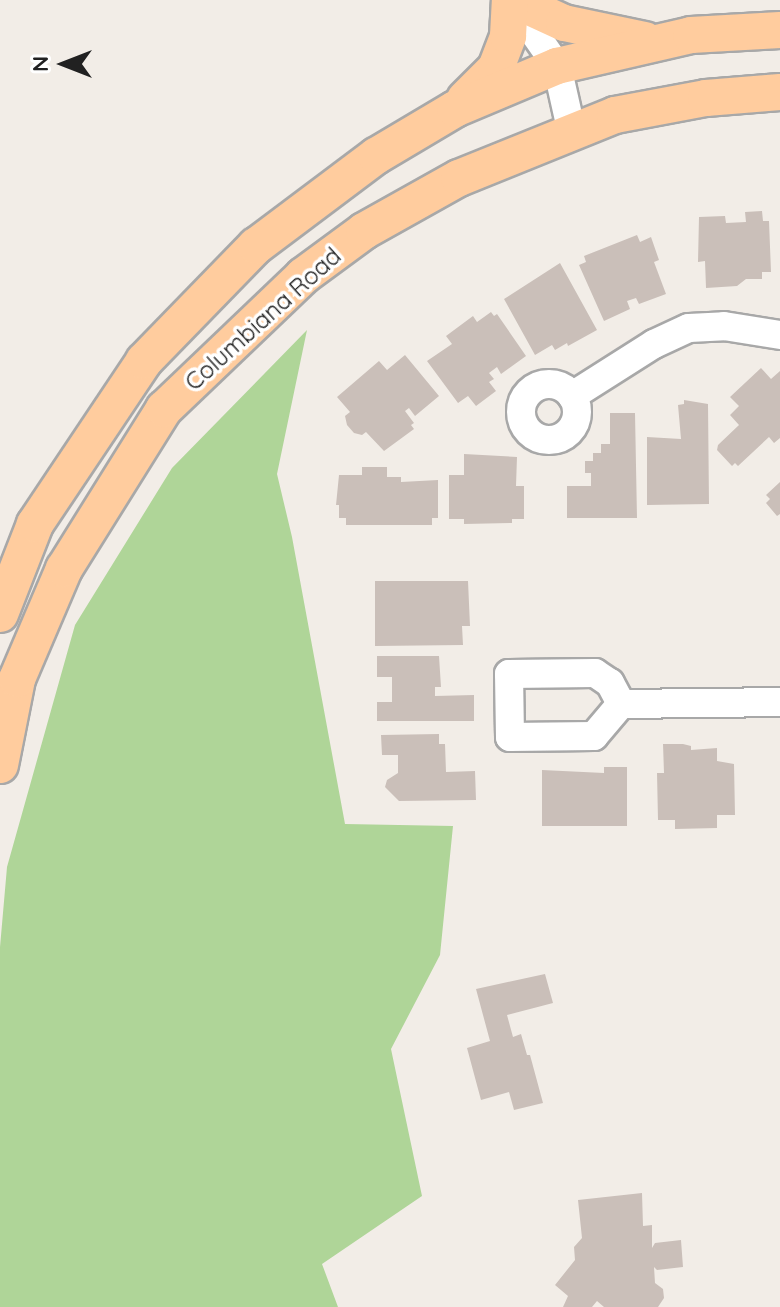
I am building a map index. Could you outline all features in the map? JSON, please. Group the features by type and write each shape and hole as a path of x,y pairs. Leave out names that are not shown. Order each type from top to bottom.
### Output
{"main road":[{"path":"455,109 496,68 508,36 512,0 564,23 658,42"},
{"name":"Columbiana Road","path":"0,614 35,524 144,361 256,246 376,156 455,109 557,66 691,35 780,30"},
{"name":"Columbiana Road","path":"0,765 17,679 64,569 164,409 303,276 364,231 459,178 572,133 630,112 706,98 780,92"}],"street":[{"path":"512,0 557,66 572,133"},
{"path":"572,396 654,344 689,328 724,326 780,335"},
{"path":"621,704 780,702"}],"green space":[{"path":"307,330 277,474 292,537 345,824 453,826 440,955 391,1049 422,1196 322,1264 338,1307 0,1307 0,947 7,867 75,625 172,468"}],"building":[{"path":"762,211 763,221 769,221 771,272 762,272 762,279 746,279 737,286 706,288 705,261 698,262 699,217 725,216 726,223 746,222 745,212"},
{"path":"637,235 640,242 651,237 659,260 654,262 666,294 639,304 636,298 627,301 630,309 604,321 579,265 586,262 584,256"},
{"path":"560,263 597,330 568,346 567,343 555,350 552,345 535,355 504,299"},
{"path":"491,312 494,316 497,314 526,356 501,374 497,367 489,373 494,379 489,382 496,391 476,406 468,396 458,403 427,361 452,344 446,336 473,316 477,322"},
{"path":"405,355 439,396 415,416 409,408 405,411 414,423 411,425 414,429 384,451 366,432 362,435 354,433 347,425 345,416 350,412 337,397 379,361 387,370"},
{"path":"761,368 771,379 780,371 780,438 774,443 769,437 738,466 735,463 732,466 717,450 718,445 739,425 730,415 739,406 730,397"},
{"path":"684,400 708,404 709,504 647,505 647,437 681,439 678,405 684,404"},
{"path":"610,413 635,413 637,518 567,518 567,486 591,486 591,473 585,473 585,461 593,461 593,453 601,453 601,444 610,444"},
{"path":"464,454 517,457 516,486 524,486 524,519 512,519 512,523 464,524 464,519 449,519 449,475 464,475"},
{"path":"362,467 387,467 387,477 401,477 401,482 438,480 438,518 432,518 432,525 346,525 346,518 339,518 339,505 336,505 339,475 362,475"},
{"path":"780,482 780,514 777,516 766,503 770,499 766,495"},
{"path":"375,581 468,581 470,626 462,626 463,645 375,646"},
{"path":"377,656 439,656 441,687 435,687 435,696 474,695 474,721 377,721 377,702 392,702 392,677 377,677"},
{"path":"439,734 439,744 445,744 446,772 475,771 476,800 399,801 385,787 387,780 398,773 398,755 382,755 381,735"},
{"path":"663,744 683,744 691,746 691,750 717,748 717,761 734,764 735,815 717,815 717,828 675,829 675,820 658,820 657,773 664,773"},
{"path":"604,767 627,767 627,826 542,826 542,770 604,773"},
{"path":"545,974 553,1003 507,1015 513,1037 521,1034 527,1055 530,1055 543,1103 514,1110 509,1092 481,1100 467,1048 490,1041 476,989"},
{"path":"642,1193 643,1226 652,1225 652,1248 655,1243 681,1240 683,1267 657,1270 654,1267 655,1283 663,1289 664,1298 658,1307 604,1307 597,1301 592,1307 563,1307 568,1296 555,1285 575,1260 574,1247 582,1238 578,1200"}]}
